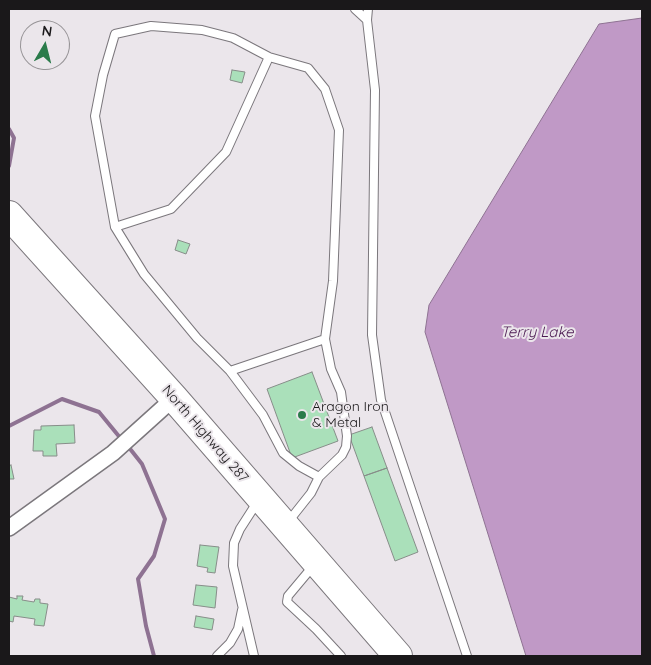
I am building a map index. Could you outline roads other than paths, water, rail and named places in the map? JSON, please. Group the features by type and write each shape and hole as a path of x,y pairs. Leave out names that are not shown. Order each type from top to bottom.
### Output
{"highway":[{"name":"North Highway 287","path":"9,215 174,398 398,656"}],"street":[{"path":"9,528 110,456 174,398"}],"lane":[{"path":"355,9 367,20"},
{"path":"368,9 367,20 375,90 372,335 381,400 467,656"},
{"path":"285,525 311,493 319,477 342,455 346,447 347,436 341,392 331,369 325,339 333,281 339,130 325,88 308,68 269,58 233,38 202,30 151,26 115,34 102,76 95,116 114,227 144,274 197,338 230,371 263,414 283,453 299,466 319,477"},
{"path":"114,227 171,210 226,152 269,58"},
{"path":"230,371 325,339"},
{"path":"254,656 233,566 234,543 240,529 260,497"},
{"path":"317,562 288,596 287,602 341,656"},
{"path":"217,656 230,643 238,629 242,608"}],"water":[{"name":"Terry Lake","path":"642,18 642,656 526,656 425,332 429,305 599,24"}],"waterway":[{"path":"9,129 14,138 9,166"},
{"path":"9,426 62,399 99,412 122,440"},
{"path":"127,445 142,464 165,519 154,556 138,579 146,626 154,656"}],"place":[{"name":"Aragon Iron & Metal","path":"302,415"}]}
